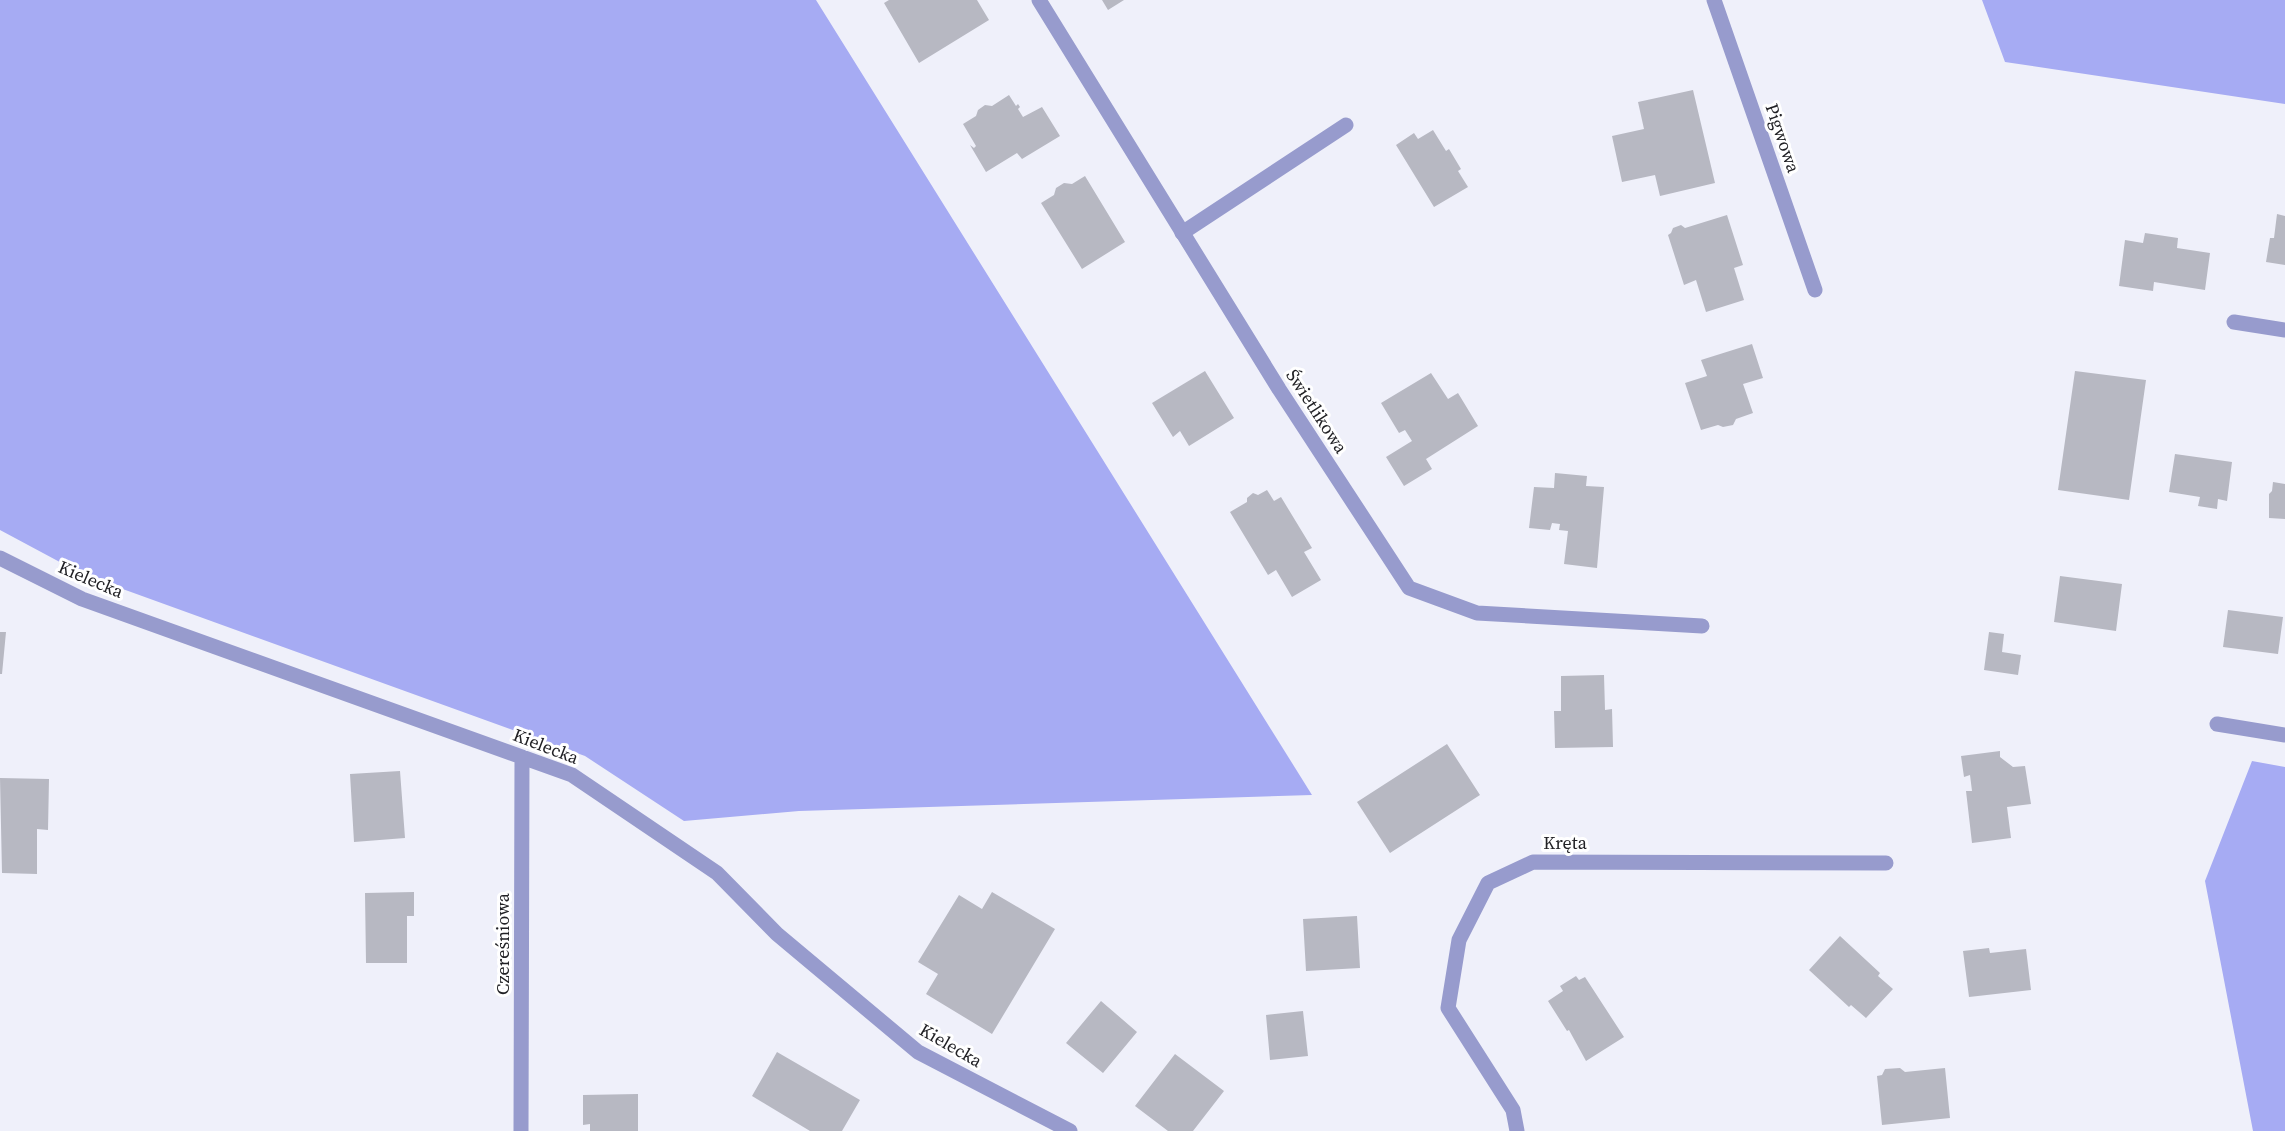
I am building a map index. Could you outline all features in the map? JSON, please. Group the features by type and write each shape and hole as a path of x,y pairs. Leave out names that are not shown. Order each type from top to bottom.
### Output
{"street":[{"name":"Świetlikowa","path":"1039,0 1279,389 1409,588 1477,613 1702,626"},
{"name":"Pigwowa","path":"1714,0 1815,290"},
{"path":"1182,232 1346,125"},
{"path":"2234,322 2285,330"},
{"name":"Kielecka","path":"0,558 82,599 572,775 717,873 777,934 918,1052 1070,1131"},
{"path":"2217,724 2285,735"},
{"name":"Czereśniowa","path":"521,1131 522,757"},
{"name":"Kręta","path":"1518,1131 1513,1110 1448,1008 1459,940 1488,883 1533,861 1886,863"}],"shaded area":[{"path":"0,0 816,0 1312,795 799,811 684,821 585,756 84,575 0,530"},
{"path":"1982,0 2285,0 2285,104 2005,62"},
{"path":"2252,761 2285,767 2285,1131 2253,1131 2205,881"}],"building":[{"path":"889,0 977,0 989,20 919,63 884,3"},
{"path":"1102,0 1124,0 1108,10"},
{"path":"1693,90 1715,183 1660,196 1655,175 1622,182 1612,136 1644,129 1638,102"},
{"path":"1009,95 1016,106 1018,104 1020,107 1018,109 1023,117 1042,107 1060,136 1022,159 1017,153 986,172 970,145 974,148 976,146 963,124 976,116 978,110 985,105 992,106"},
{"path":"1433,130 1446,151 1449,149 1468,187 1434,207 1396,145 1414,133 1418,139"},
{"path":"1085,176 1125,242 1082,269 1041,203 1054,195 1056,188 1064,183 1072,184"},
{"path":"2277,214 2285,216 2285,265 2266,262 2270,238 2274,238"},
{"path":"1727,215 1743,265 1734,268 1744,300 1706,312 1696,280 1684,285 1668,235 1673,228 1681,225 1685,228"},
{"path":"2145,233 2178,238 2177,248 2210,253 2205,290 2154,282 2153,291 2119,286 2125,240 2143,243"},
{"path":"1752,344 1763,378 1743,384 1753,413 1736,419 1733,425 1723,427 1718,425 1701,430 1685,383 1707,376 1701,360"},
{"path":"1205,371 1234,418 1189,446 1180,431 1173,437 1152,403"},
{"path":"2075,371 2146,380 2129,500 2058,490"},
{"path":"1431,373 1448,399 1458,393 1478,426 1426,459 1432,469 1404,486 1386,457 1412,441 1405,430 1399,433 1381,403"},
{"path":"2175,454 2232,462 2227,501 2218,499 2217,509 2198,506 2200,497 2169,492"},
{"path":"1555,473 1587,476 1586,486 1604,487 1597,568 1564,564 1568,531 1559,530 1560,524 1552,523 1550,530 1529,528 1534,487 1554,488"},
{"path":"2273,482 2285,484 2285,519 2269,518 2269,494 2272,491"},
{"path":"1267,490 1274,501 1281,497 1312,548 1304,552 1321,580 1292,597 1276,570 1268,575 1230,512 1247,502 1247,498 1253,493 1258,495"},
{"path":"2060,576 2122,584 2116,631 2054,622"},
{"path":"2228,610 2283,617 2278,654 2223,647"},
{"path":"0,632 6,632 2,674 0,674"},
{"path":"1989,632 2004,634 2002,652 2021,655 2018,675 1984,670"},
{"path":"1604,675 1605,710 1612,709 1613,747 1555,748 1554,711 1561,711 1561,676"},
{"path":"1447,744 1480,795 1390,853 1357,802"},
{"path":"2000,751 2000,757 2013,767 2025,766 2031,804 2007,807 2011,838 1972,843 1966,791 1972,791 1970,775 1964,777 1961,756"},
{"path":"400,771 405,838 354,842 350,774"},
{"path":"0,778 49,779 48,830 37,829 37,874 2,873"},
{"path":"414,892 414,916 407,916 407,963 366,963 365,893"},
{"path":"992,892 1055,929 992,1034 926,994 938,974 918,962 959,895 982,909"},
{"path":"1357,916 1360,968 1306,971 1303,919"},
{"path":"1840,936 1880,973 1878,976 1893,989 1866,1018 1851,1005 1849,1007 1809,970"},
{"path":"1989,948 1990,953 2026,949 2031,990 1969,997 1963,951"},
{"path":"1576,976 1579,980 1585,977 1624,1037 1586,1061 1569,1030 1567,1031 1548,1001 1563,991 1560,986"},
{"path":"1101,1001 1137,1032 1103,1073 1066,1043"},
{"path":"1303,1011 1308,1056 1270,1060 1266,1015"},
{"path":"777,1052 860,1100 842,1131 810,1131 752,1096"},
{"path":"1175,1054 1224,1091 1193,1131 1168,1131 1135,1106"},
{"path":"1900,1068 1905,1072 1945,1068 1950,1118 1882,1125 1877,1076 1882,1075 1885,1069"},
{"path":"638,1094 638,1131 590,1131 590,1124 583,1125 583,1095"}]}
